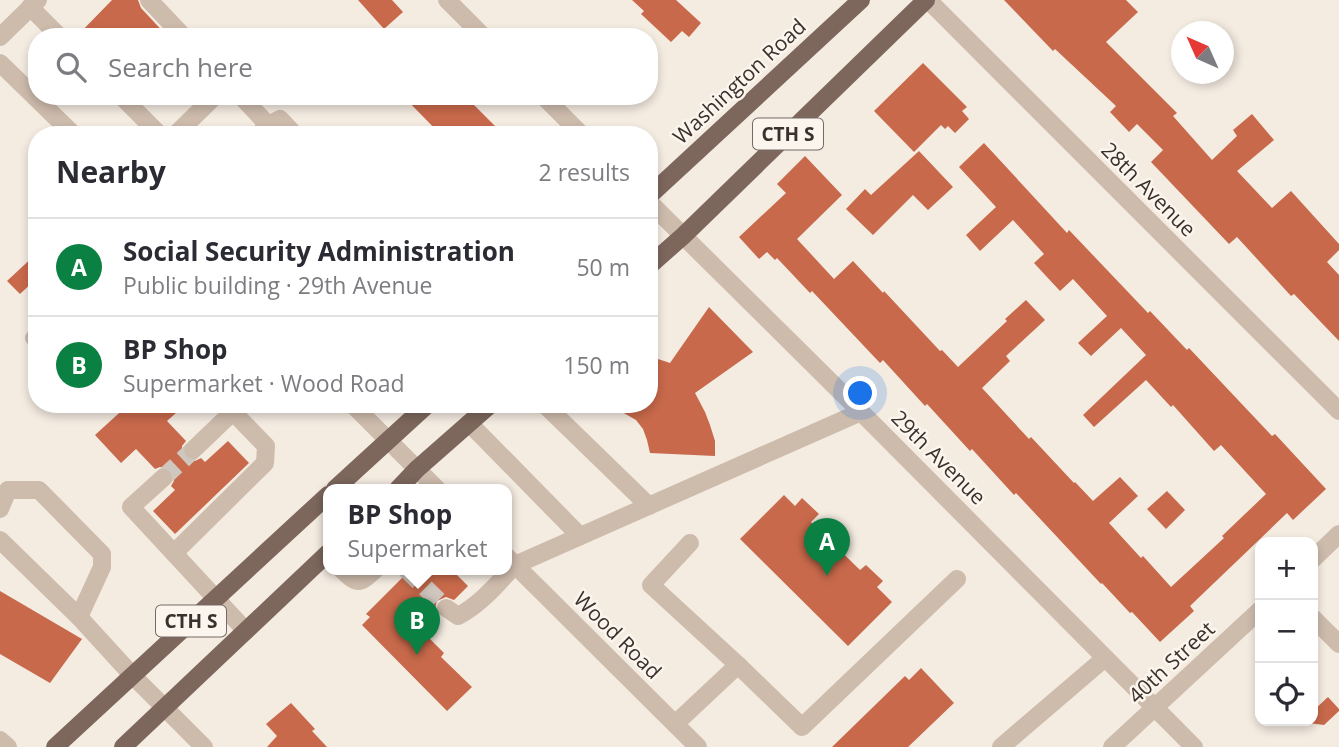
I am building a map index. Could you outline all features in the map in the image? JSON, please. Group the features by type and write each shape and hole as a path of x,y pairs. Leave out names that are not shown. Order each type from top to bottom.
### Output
{"main road":[{"name":"Washington Road","path":"658,188 861,0"},
{"name":"CTH S","path":"658,258 927,0"},
{"path":"341,484 418,413"},
{"path":"402,484 481,413"},
{"name":"CTH S","path":"55,747 323,500"},
{"name":"CTH S","path":"123,747 323,558"}],"street":[{"path":"149,0 175,28"},
{"path":"447,0 475,28"},
{"name":"28th Avenue","path":"927,0 1339,411"},
{"path":"0,37 34,4 53,28"},
{"path":"0,62 28,90"},
{"path":"44,105 65,126"},
{"path":"130,105 151,126"},
{"path":"184,126 206,105"},
{"path":"247,105 260,126"},
{"path":"552,105 573,126"},
{"path":"270,126 280,120 286,126"},
{"name":"29th Avenue","path":"658,211 862,412 1194,747"},
{"path":"512,560 580,536 862,412"},
{"path":"193,450 232,413"},
{"path":"174,553 265,463 266,446 241,413"},
{"path":"362,413 433,484"},
{"path":"553,413 649,506"},
{"path":"469,424 580,536"},
{"path":"163,478 131,507 246,631"},
{"path":"0,509 4,485 39,490 102,554 102,567 79,617"},
{"path":"1318,554 1339,534"},
{"path":"0,540 79,617 204,747"},
{"path":"690,543 651,585 803,727 957,579"},
{"name":"Wood Road","path":"512,561 698,747"},
{"path":"347,575 358,582 369,575"},
{"path":"446,608 458,615 467,611 489,593 501,575"},
{"name":"40th Street","path":"1112,747 1255,615"},
{"path":"1318,623 1339,644"},
{"path":"1000,747 1105,658"},
{"path":"675,724 738,665"},
{"path":"0,740 8,747"}],"building":[{"path":"112,0 138,0 141,8 160,28 85,28"},
{"path":"358,0 392,0 403,12 383,28"},
{"path":"632,0 676,0 701,23 689,37 682,31 671,42 641,14 644,11"},
{"path":"1004,0 1126,0 1138,12 1106,42 1177,113 1173,116 1212,160 1237,136 1233,130 1252,114 1274,140 1237,171 1272,208 1291,191 1339,244 1339,250 1327,262 1339,275 1339,341 1294,294 1291,296 1237,237 1229,244 1151,162 1163,150 1137,124 1129,132 1110,112 1116,106 1055,49 1053,51"},
{"path":"923,63 967,107 962,111 969,119 955,133 948,126 945,129 941,125 914,152 874,111"},
{"path":"412,105 474,105 495,126 432,126"},
{"path":"984,143 1067,233 1069,230 1148,313 1150,311 1187,350 1189,348 1326,489 1293,520 1287,513 1262,537 1255,537 1255,544 1190,606 1194,611 1160,642 1101,584 1016,493 1014,495 927,404 925,406 883,360 880,363 812,291 810,293 777,258 775,260 767,252 759,259 739,237 786,193 777,184 805,156 842,195 797,239 834,279 853,261 958,367 1026,300 1045,320 1006,356 1010,361 982,388 1029,439 1031,437 1093,501 1120,477 1138,496 1109,523 1171,587 1266,494 1221,445 1214,451 1173,405 1171,407 1146,380 1094,427 1083,415 1146,355 1121,328 1091,356 1078,343 1107,316 1073,279 1060,291 1034,263 1044,254 1013,220 980,251 966,235 996,207 959,167"},
{"path":"919,151 953,187 928,210 913,195 873,235 846,209 865,189 871,195"},
{"path":"28,261 28,286 20,294 7,281"},
{"path":"709,307 753,352 695,393 710,425 715,441 715,456 650,453 643,429 636,420 624,413 658,413 658,359 670,363"},
{"path":"119,413 176,413 167,421 186,441 182,446 185,458 195,461 201,458 205,462 228,441 249,463 175,534 153,511 175,490 171,486 174,481 172,471 166,467 155,469 136,449 121,463 95,435"},
{"path":"1167,491 1185,510 1166,529 1147,509"},
{"path":"784,495 795,506 802,498 819,514 811,522 860,570 866,565 883,581 877,587 892,602 848,646 740,539"},
{"path":"405,575 457,575 468,586 454,600 446,597 437,601 435,608 438,616 422,631 444,653 441,657 472,687 447,711 362,625 370,617 366,614"},
{"path":"0,591 82,639 50,683 0,654"},
{"path":"921,668 954,703 908,747 832,747 905,676 909,680"},
{"path":"1328,697 1339,711 1324,725 1318,724 1318,706"},
{"path":"291,703 315,729 312,731 327,747 267,747 277,736 266,724"}],"tunnel":[{"path":"163,478 193,450"},
{"path":"412,575 446,608"}],"place":[{"name":"Social Security Administration","path":"827,576"},
{"name":"BP Shop","path":"417,655"}]}
